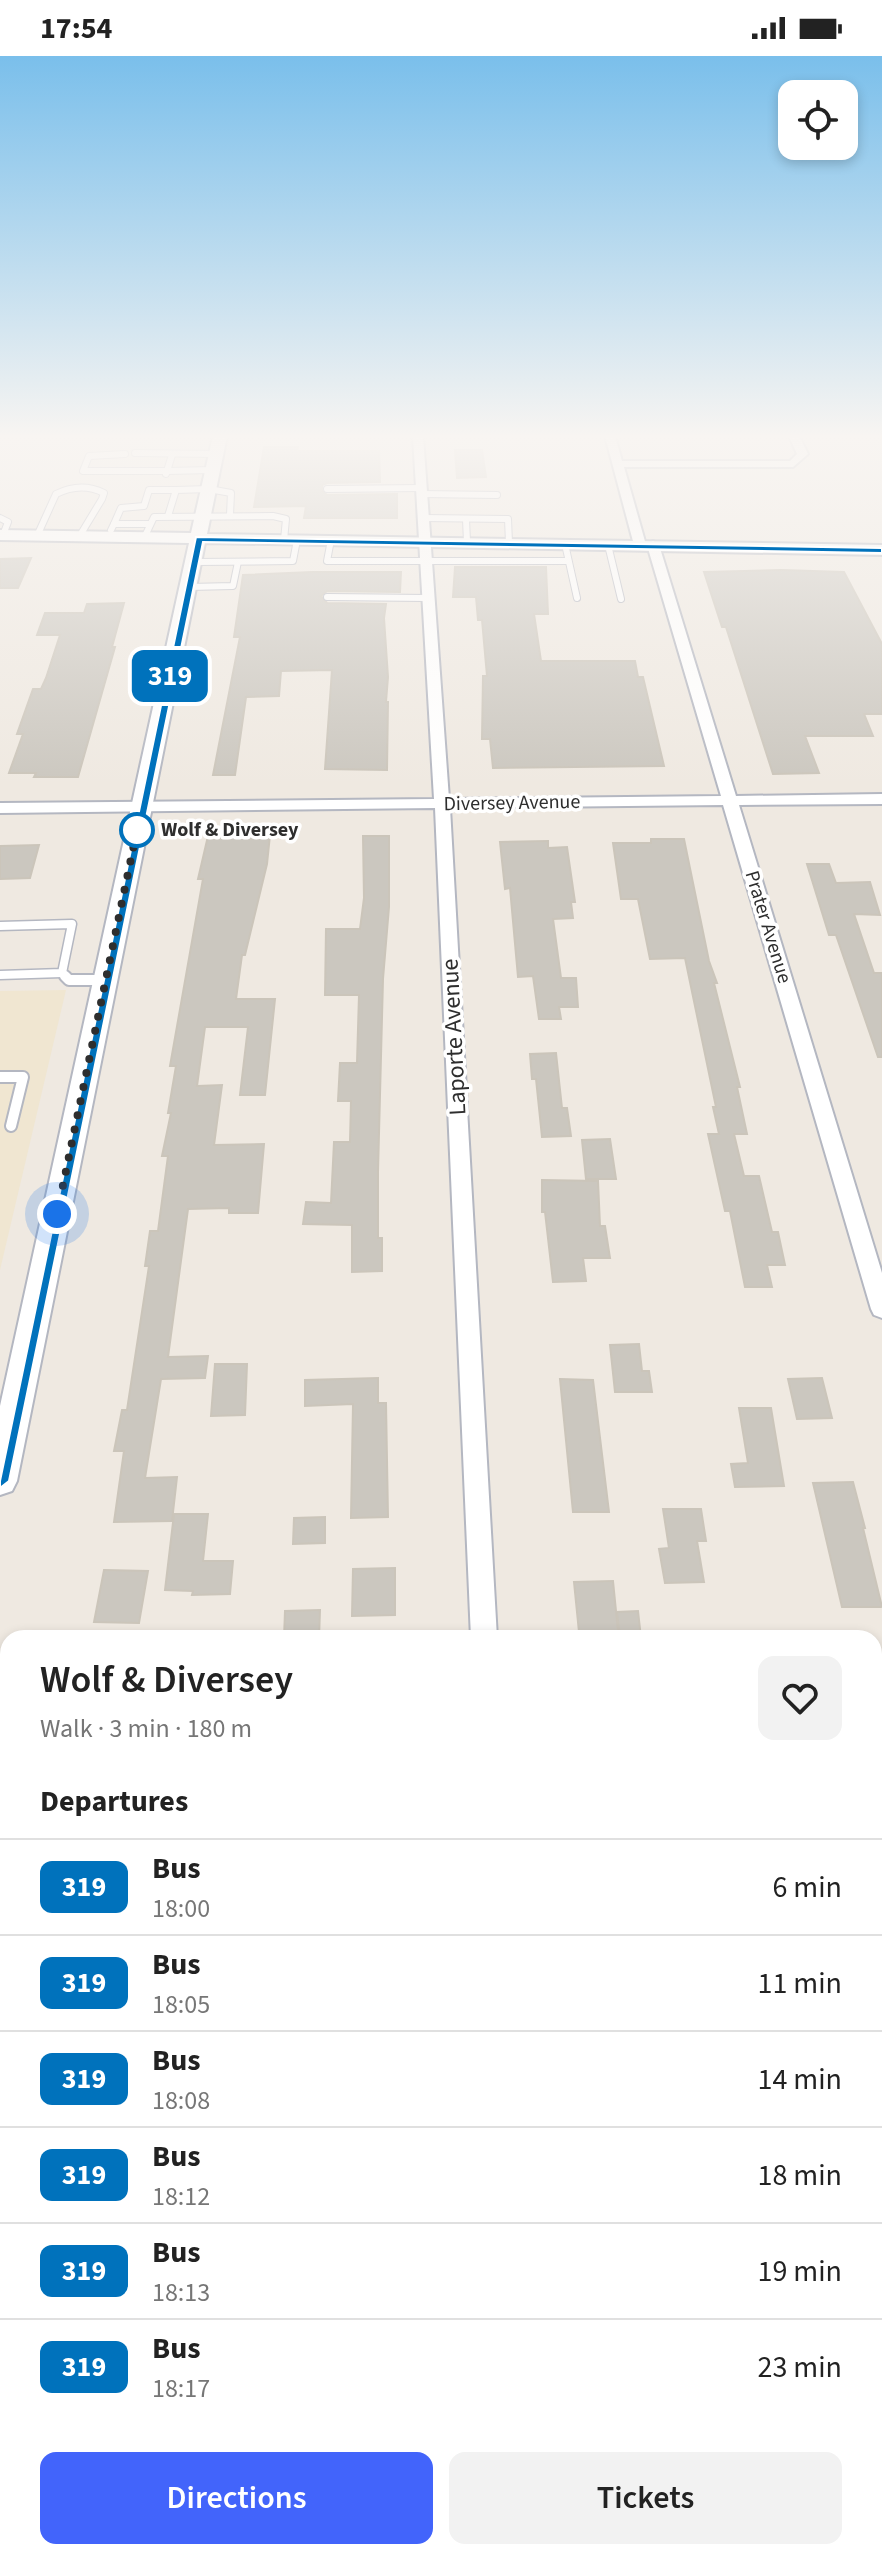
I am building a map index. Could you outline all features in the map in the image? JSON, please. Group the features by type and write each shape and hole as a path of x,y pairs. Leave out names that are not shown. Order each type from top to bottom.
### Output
{"main road":[{"path":"0,1481 197,553"}],"street":[{"name":"Laporte Avenue","path":"425,553 442,804 484,1630"},
{"name":"Prater Avenue","path":"649,553 730,800 882,1309"},
{"name":"Diversey Avenue","path":"0,808 882,799"}],"lane":[{"path":"195,562 293,561 292,553"},
{"path":"566,553 577,598"},
{"path":"610,553 621,599"},
{"path":"189,587 233,586 238,562"},
{"path":"327,597 428,598"},
{"path":"0,926 72,924 62,973"},
{"path":"0,975 62,973 69,980 106,980"},
{"path":"0,1077 23,1077 11,1126"}],"shaded area":[{"path":"66,990 0,1270 0,991"}],"building":[{"path":"31,558 18,588 0,588 0,559"},
{"path":"455,567 546,567 548,614 534,614 541,661 635,661 638,677 643,677 664,766 493,768 490,739 482,739 483,676 487,676 482,620 478,620 476,597 453,597"},
{"path":"401,572 400,592 327,591 321,596 327,603 386,604 387,770 325,769 332,670 281,671 279,696 246,697 235,775 213,775 240,637 234,637 243,575"},
{"path":"704,572 844,572 882,644 882,714 864,714 873,736 805,736 819,773 773,774 726,627 722,627"},
{"path":"124,603 112,647 115,647 78,777 34,777 36,773 9,773 23,734 17,734 33,689 41,689 60,635 37,635 45,613 84,613 87,604"},
{"path":"270,835 267,864 245,955 242,955 236,999 275,999 265,1095 240,1095 248,1027 205,1027 197,1086 222,1085 214,1145 264,1144 258,1213 229,1213 229,1208 188,1209 168,1357 208,1356 205,1378 161,1379 145,1478 177,1477 172,1521 114,1522 124,1451 114,1451 122,1410 127,1410 149,1266 145,1266 150,1231 158,1231 168,1156 162,1156 176,1066 170,1066 203,879 198,879 208,836"},
{"path":"363,836 389,836 378,1172 378,1238 382,1238 382,1271 352,1272 352,1225 303,1224 306,1202 331,1203 334,1142 350,1142 351,1101 338,1101 340,1063 357,1063 359,995 325,995 326,929 360,929 364,898"},
{"path":"651,839 684,839 709,961 717,983 714,983 740,1087 737,1087 747,1134 734,1134 744,1176 759,1176 772,1232 778,1232 785,1265 767,1265 772,1287 745,1287 730,1211 725,1211 708,1134 719,1134 713,1107 716,1107 685,958 650,959 638,899 621,899 613,843 651,843"},
{"path":"548,841 548,848 567,847 575,902 571,902 573,918 553,919 561,978 576,978 578,1007 559,1007 561,1019 539,1019 533,976 518,977 510,888 505,889 500,842"},
{"path":"39,845 30,878 0,879 0,846"},
{"path":"807,864 829,864 836,883 870,882 880,915 854,914 874,973 882,973 882,1057 878,1057 836,935 829,935"},
{"path":"556,1053 562,1108 567,1108 571,1136 542,1137 530,1054"},
{"path":"610,1139 616,1179 586,1179 582,1140"},
{"path":"542,1180 598,1181 600,1226 605,1226 610,1258 583,1258 586,1281 553,1282 545,1212 542,1212"},
{"path":"639,1344 642,1371 649,1371 652,1392 615,1392 610,1345"},
{"path":"215,1364 247,1364 245,1415 211,1416"},
{"path":"378,1378 378,1403 386,1403 388,1517 351,1518 353,1404 305,1406 305,1380"},
{"path":"822,1378 832,1418 797,1419 788,1379"},
{"path":"560,1379 593,1380 609,1512 573,1512"},
{"path":"739,1408 771,1408 784,1486 735,1487 731,1464 748,1463"},
{"path":"853,1482 882,1607 842,1607 813,1483"},
{"path":"663,1509 701,1509 706,1541 697,1541 704,1582 665,1583 659,1549 669,1548"},
{"path":"174,1514 208,1514 203,1561 233,1561 230,1594 192,1595 193,1591 165,1590"},
{"path":"325,1517 325,1543 293,1544 294,1518"},
{"path":"395,1568 395,1615 352,1616 353,1569"},
{"path":"104,1570 148,1571 139,1623 94,1622"},
{"path":"613,1581 618,1630 579,1630 574,1582"},
{"path":"320,1610 319,1630 284,1630 285,1611"},
{"path":"638,1611 640,1630 619,1630 617,1612"}],"bus line":[{"name":"319","path":"0,1481 196,553"}],"place":[{"name":"Wolf & Diversey","path":"137,830"}],"route":[{"path":"57,1214 137,830"}]}
